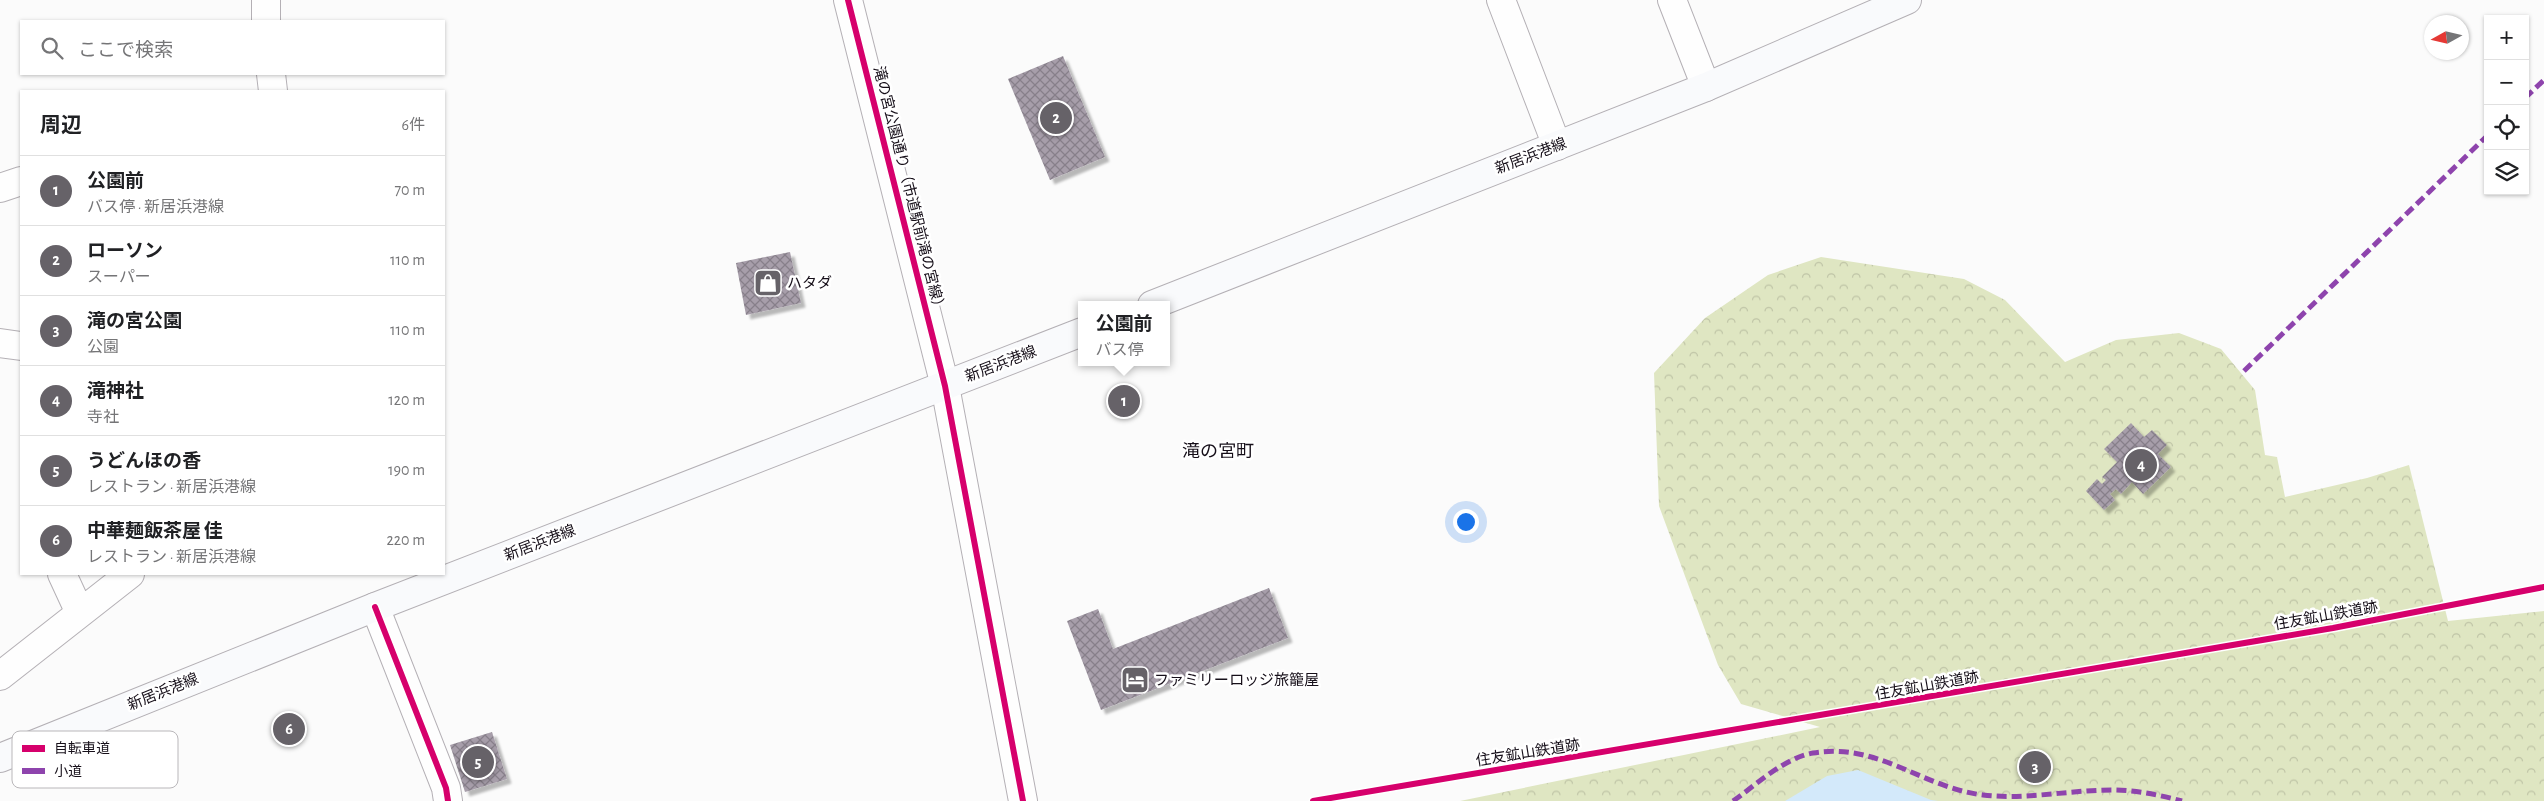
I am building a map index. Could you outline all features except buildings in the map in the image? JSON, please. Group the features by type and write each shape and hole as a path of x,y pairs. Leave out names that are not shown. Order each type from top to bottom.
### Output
{"main road":[{"name":"新居浜港線","path":"1162,301 1706,87 1907,0"},
{"name":"新居浜港線","path":"67,731 375,607 1078,334"},
{"name":"新居浜港線","path":"0,758 12,753"}],"street":[{"path":"266,0 266,20"},
{"name":"滝の宮公園通り（市道駅前滝の宮線）","path":"848,0 945,386 1023,801"},
{"path":"1501,0 1557,146"},
{"path":"1672,0 1706,87"},
{"path":"271,75 273,90"},
{"path":"0,188 20,181"},
{"path":"0,343 20,346"},
{"path":"62,575 80,613"},
{"path":"0,676 129,575"},
{"path":"375,607 446,788 448,801"}],"green space":[{"path":"1821,257 1964,279 2005,300 2065,362 2116,340 2179,333 2221,349 2255,390 2265,455 2277,457 2285,497 2367,478 2409,465 2448,621 2544,611 2544,801 1460,801 1820,727 1741,704 1718,665 1659,506 1654,373 1705,318 1768,275"}],"water":[{"path":"1858,770 1931,800 1938,801 1785,801 1827,776"}],"marked path":[{"path":"2529,94 2544,80"},
{"path":"2244,371 2484,139"},
{"path":"1733,801 1792,760 1813,753 1837,751 1859,754 1880,760 1940,784 1961,791 1983,795 2031,796 2096,790 2121,790 2147,793 2182,801"}],"cycle path":[{"path":"848,0 945,386 1023,801"},
{"name":"住友鉱山鉄道跡","path":"1313,801 2333,628 2544,587"},
{"path":"375,607 446,788 448,801"}],"place":[{"name":"ローソン","path":"1056,118"},
{"name":"ハタダ","path":"768,283"},
{"name":"公園前","path":"1124,401"},
{"name":"滝神社","path":"2141,465"},
{"name":"ファミリーロッジ旅籠屋","path":"1135,680"},
{"name":"中華麺飯茶屋 佳","path":"289,729"},
{"name":"うどんほの香","path":"478,762"},
{"name":"滝の宮公園","path":"2035,767"}],"district":[{"name":"滝の宮町","path":"1218,452"}]}
